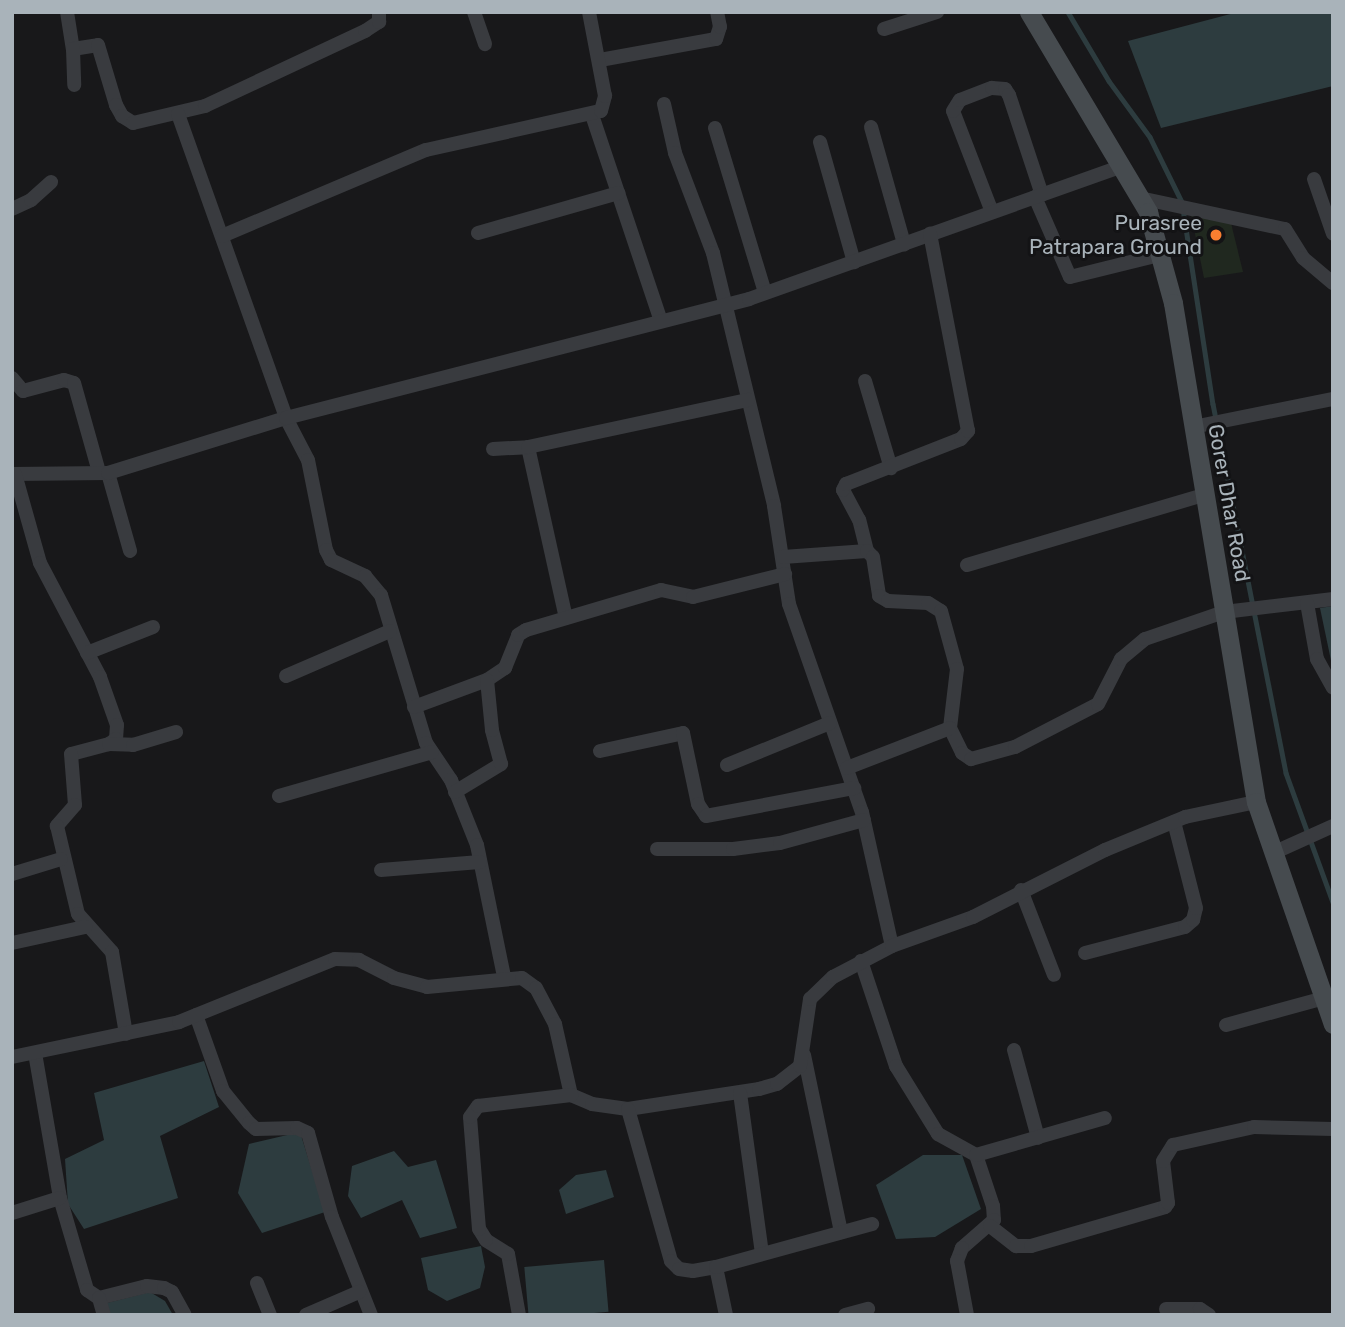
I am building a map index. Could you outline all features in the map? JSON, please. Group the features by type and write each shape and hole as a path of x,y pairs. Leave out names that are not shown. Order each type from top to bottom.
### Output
{"street":[{"path":"67,12 73,49 74,85"},
{"path":"73,49 98,45 116,105 127,120 133,123 178,114 365,31 379,22 379,12"},
{"path":"474,12 485,44"},
{"path":"222,236 426,150 592,114 605,106 600,60 589,12"},
{"path":"884,29 937,12"},
{"name":"Gorer Dhar Road","path":"1029,12 1124,166 1140,198 1159,255 1209,424 1205,495 1256,802 1333,1024"},
{"path":"600,60 716,39 720,27 720,13"},
{"path":"992,212 953,111 960,100 992,88 1005,89 1009,95 1038,196 1070,277 1159,255"},
{"path":"664,104 675,153 713,253 783,557 797,633 864,820 892,946"},
{"path":"178,114 286,418 308,460 326,550 331,560 374,584 432,752 456,792 480,862 505,977"},
{"path":"592,114 661,321"},
{"path":"871,127 904,244"},
{"path":"715,128 765,293"},
{"path":"820,142 854,262"},
{"path":"109,744 116,739 117,725 87,653 40,563 14,474 104,473 286,418 725,305 1124,166"},
{"path":"1314,179 1333,234"},
{"path":"12,209 32,200 51,182"},
{"path":"478,233 618,193"},
{"path":"1140,198 1285,229 1303,257 1333,283"},
{"path":"930,234 969,423 961,439 846,484 843,490 859,520 867,551 873,557 879,596 888,601 928,603 946,621 957,669 950,728 962,753 971,759 1015,747 1098,705 1133,646 1224,612 1333,599"},
{"path":"12,378 23,391 64,380 74,383 130,551"},
{"path":"865,381 891,468"},
{"path":"1209,424 1333,399"},
{"path":"494,449 528,447 748,400"},
{"path":"528,447 566,618"},
{"path":"967,565 1205,495"},
{"path":"783,557 867,551"},
{"path":"414,706 487,680 505,668 519,635 566,618 661,590 693,597 785,574"},
{"path":"1307,603 1317,659 1333,688"},
{"path":"87,653 153,627"},
{"path":"286,676 390,631"},
{"path":"456,792 502,764 492,730 487,680"},
{"path":"727,765 830,723"},
{"path":"847,768 950,728"},
{"path":"126,1034 112,952 101,936 85,927 61,859 57,826 75,805 68,760 79,750 109,744 132,745 176,732"},
{"path":"600,751 683,733 698,804 706,816 854,788"},
{"path":"279,796 432,752"},
{"path":"519,1315 508,1254 486,1240 479,1229 470,1117 478,1106 571,1095 592,1104 628,1109 740,1093 777,1084 800,1066 810,999 819,987 860,961 892,946 973,917 1021,890 1174,822 1256,802"},
{"path":"657,849 733,849 780,842 864,820"},
{"path":"1085,953 1185,927 1193,920 1196,908 1174,822"},
{"path":"1273,853 1333,826"},
{"path":"12,874 61,859"},
{"path":"382,870 480,862"},
{"path":"1021,890 1054,975"},
{"path":"12,943 85,927"},
{"path":"12,1057 126,1034 196,1015 335,959 359,960 394,978 427,987 505,977 522,978 544,1000 555,1024 571,1095"},
{"path":"860,961 895,1066 918,1107 938,1133 976,1155 993,1206 990,1226 962,1248 957,1261 967,1315"},
{"path":"1226,1026 1324,998"},
{"path":"196,1015 223,1091 249,1123 256,1129 308,1133 359,1292 371,1315"},
{"path":"1014,1050 1038,1138"},
{"path":"804,1051 841,1232"},
{"path":"35,1053 60,1198 80,1276 99,1298 104,1315"},
{"path":"740,1093 762,1254"},
{"path":"628,1109 671,1261 679,1269 693,1271 716,1267 872,1224"},
{"path":"976,1155 1105,1118"},
{"path":"990,1226 1016,1246 1031,1246 1165,1207 1168,1203 1163,1161 1173,1145 1254,1127 1333,1129"},
{"path":"12,1213 60,1198"},
{"path":"716,1267 726,1315"},
{"path":"257,1283 270,1315"},
{"path":"99,1298 147,1286 164,1288 173,1292 185,1315"},
{"path":"306,1315 359,1292"},
{"path":"1166,1309 1200,1308 1209,1315"},
{"path":"845,1315 868,1309"}],"shaded area":[{"path":"1238,12 1333,12 1333,86 1161,128 1128,41"},
{"name":"Purasree Patrapara Ground","path":"1191,214 1231,223 1243,272 1204,278"},
{"path":"1333,606 1333,670 1320,608"},
{"path":"204,1061 219,1107 160,1136 178,1198 84,1229 68,1204 65,1159 104,1140 94,1093"},
{"path":"300,1132 325,1212 262,1233 238,1193 249,1144"},
{"path":"394,1151 408,1167 436,1160 457,1228 420,1238 402,1200 361,1218 348,1196 352,1166"},
{"path":"923,1155 962,1155 981,1209 935,1237 896,1239 876,1185"},
{"path":"606,1170 614,1197 566,1214 559,1190 576,1175"},
{"path":"481,1246 485,1267 480,1288 447,1301 428,1290 421,1258"},
{"path":"604,1260 609,1312 529,1315 524,1267"},
{"path":"150,1292 165,1301 173,1315 106,1315 103,1304"}],"waterway":[{"path":"1068,12 1109,81 1150,137 1182,202 1213,404 1286,773 1333,902"}],"place":[{"name":"Purasree Patrapara Ground","path":"1216,235"}]}
